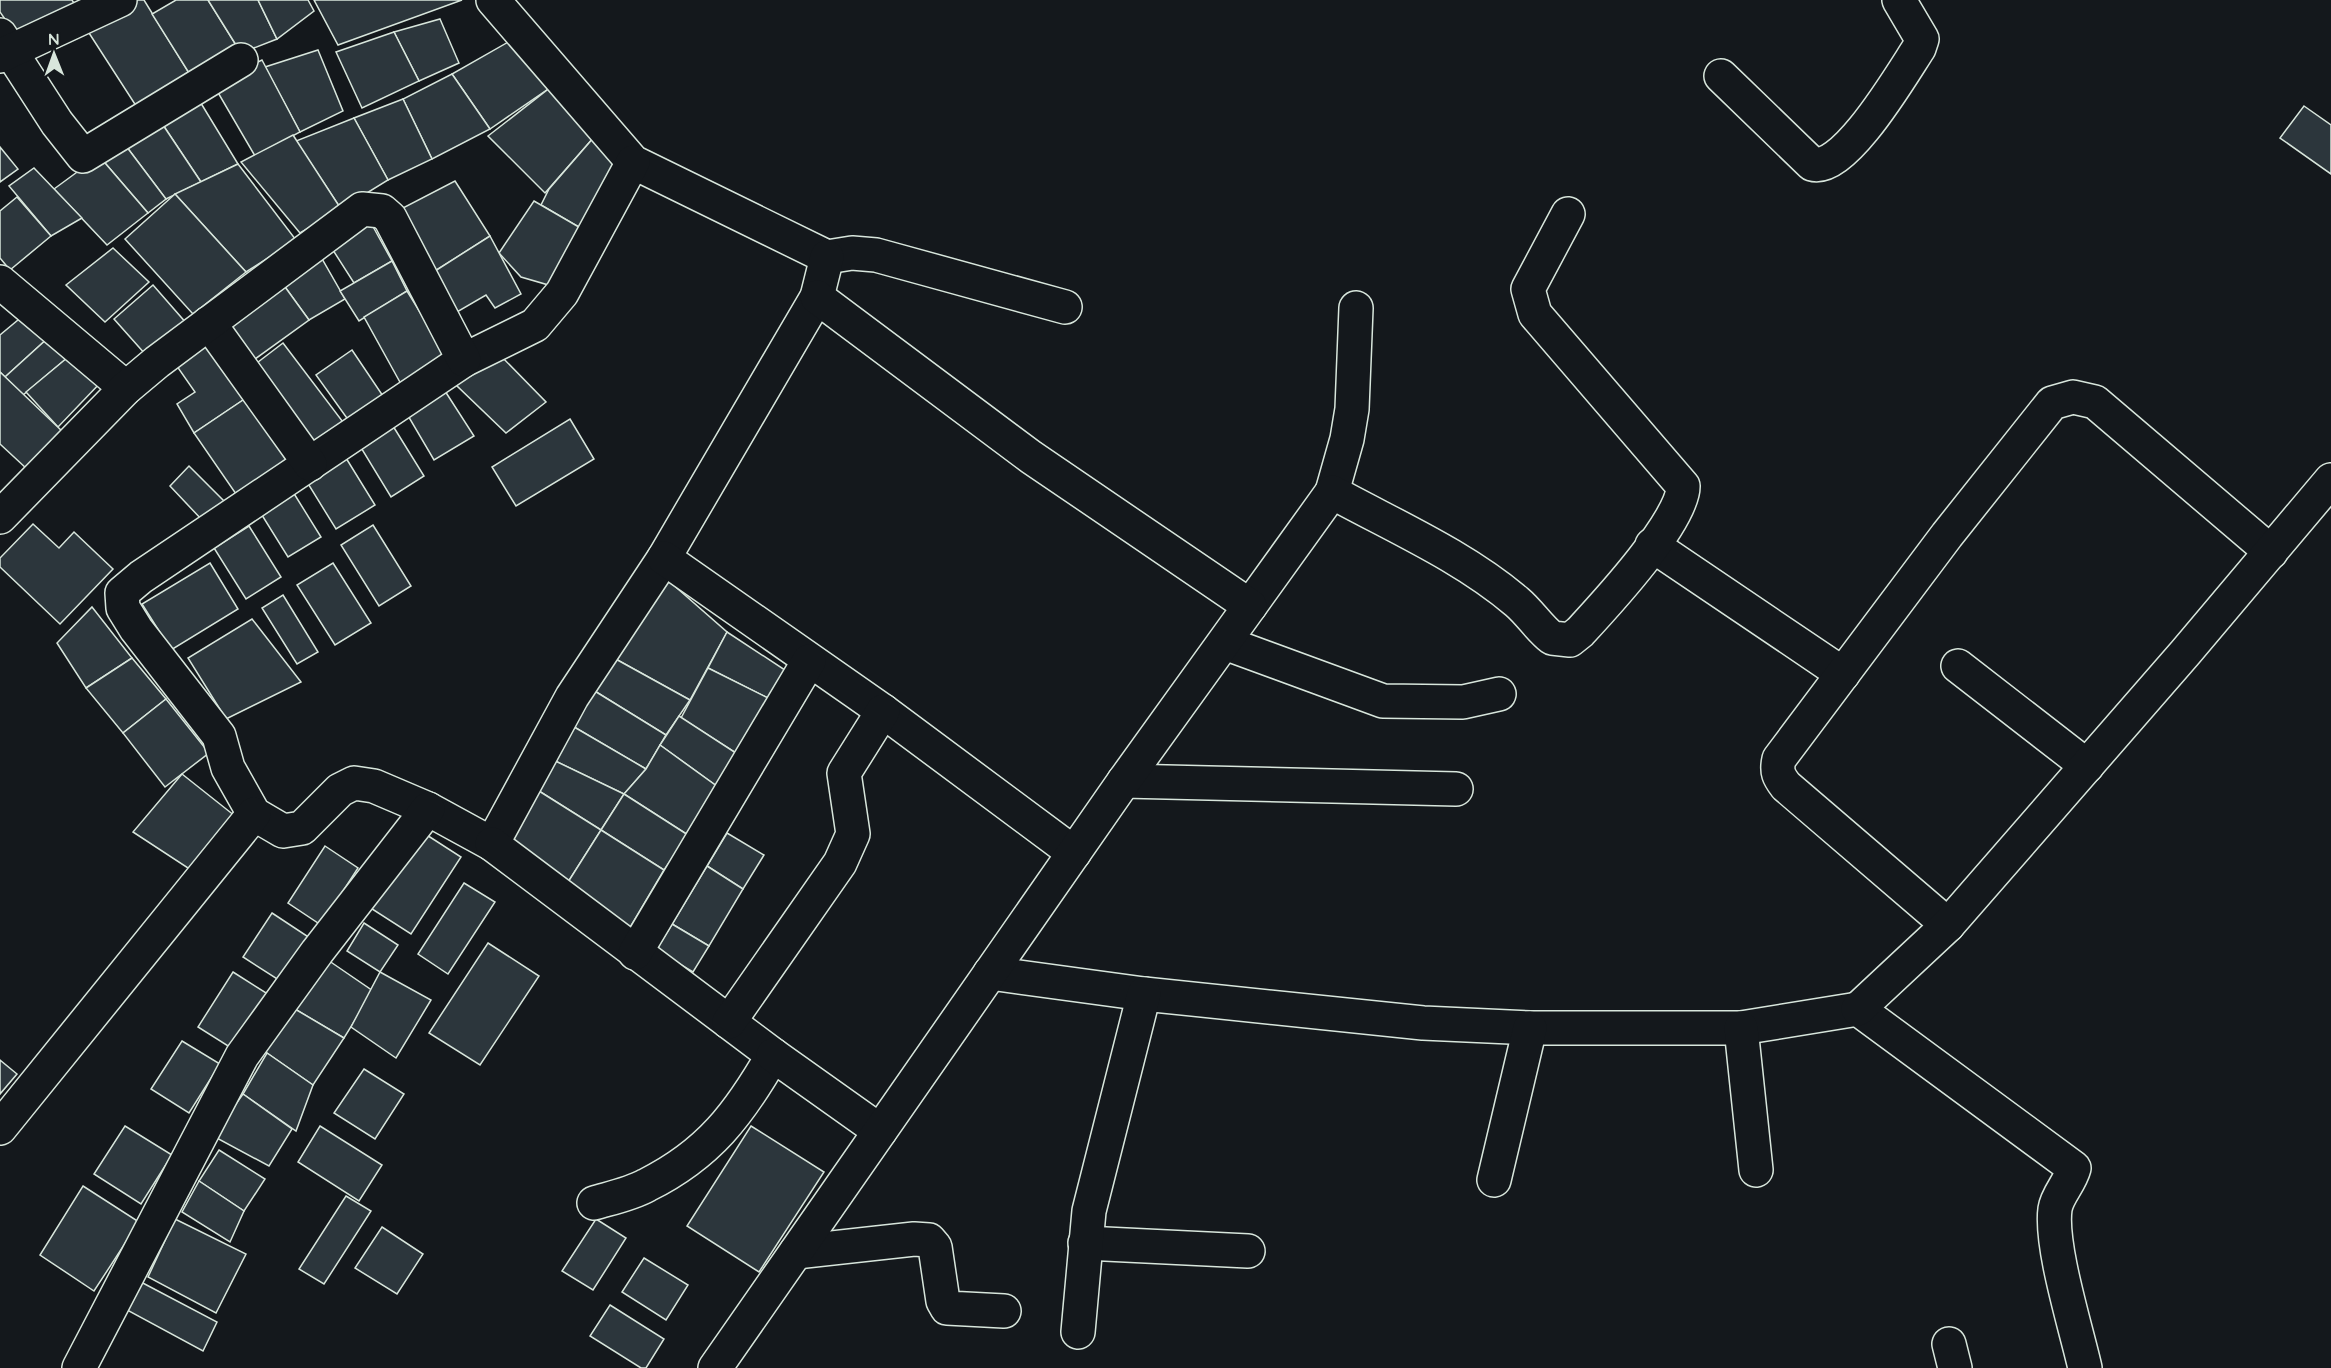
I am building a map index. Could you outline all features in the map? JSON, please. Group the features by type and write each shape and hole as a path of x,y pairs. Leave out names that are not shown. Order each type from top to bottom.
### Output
{"street":[{"path":"120,0 3,47 83,156 241,60"},
{"path":"493,0 633,162 827,257 852,252 876,255 1065,307"},
{"path":"1721,76 1812,164 1817,166 1826,163 1854,142 1919,48 1922,39 1899,0"},
{"path":"633,162 562,293 535,325 464,360 141,577 127,588 121,600 123,608 136,629 219,736 228,768 254,814 283,831 302,828 340,790 354,783 374,786 428,809 492,844 729,1023 880,1131"},
{"path":"0,517 126,388 362,209 382,211 390,218 464,360"},
{"path":"1332,492 1442,552 1490,582 1518,603 1544,632 1562,641 1570,640 1588,623 1634,573 1681,501 1683,486 1535,314 1528,289 1568,214"},
{"path":"492,844 572,696 664,558 817,297 827,257"},
{"path":"0,282 126,388"},
{"path":"817,297 1031,457 1250,606"},
{"path":"715,1368 1124,781 1332,492 1347,439 1352,409 1356,308"},
{"path":"209,323 310,464"},
{"path":"1948,925 1786,786 1779,777 1779,759 1940,544 2052,403 2073,397 2095,402 2271,552"},
{"path":"990,973 1144,994 1423,1023 1530,1028 1741,1028 1858,1009 1948,925 2331,480"},
{"path":"1652,545 1843,674"},
{"path":"664,558 808,661 883,711 1074,853"},
{"path":"1225,643 1383,701 1463,702 1499,694"},
{"path":"635,953 808,661"},
{"path":"1958,666 2087,766"},
{"path":"729,1023 840,863 851,843 853,834 844,773 883,711"},
{"path":"1124,781 1456,789"},
{"path":"79,1368 242,1056 317,952 428,809"},
{"path":"0,1128 254,814"},
{"path":"1078,1332 1089,1211 1144,994"},
{"path":"1858,1009 2074,1168 2072,1178 2055,1206 2054,1232 2085,1368"},
{"path":"1494,1180 1530,1028"},
{"path":"1741,1028 1756,1170"},
{"path":"594,1203 645,1186 688,1161 721,1134 747,1100 774,1055"},
{"path":"796,1252 914,1239 929,1240 935,1247 943,1301 947,1308 1004,1311"},
{"path":"1085,1243 1248,1251"}],"building":[{"path":"0,0 72,0 76,6 20,41 0,12"},
{"path":"127,0 144,0 194,81 140,112 80,19"},
{"path":"176,0 208,0 241,53 194,81 152,14"},
{"path":"208,0 258,0 277,39 241,53"},
{"path":"258,0 308,0 314,11 277,39"},
{"path":"314,0 462,0 338,45"},
{"path":"440,19 459,63 419,81 394,32"},
{"path":"394,32 419,81 362,108 336,52"},
{"path":"510,41 551,87 490,129 452,74"},
{"path":"318,50 343,111 300,132 265,67"},
{"path":"262,60 300,132 255,156 213,84"},
{"path":"452,74 490,129 432,159 403,99"},
{"path":"551,87 595,136 545,193 488,136"},
{"path":"403,99 432,159 388,180 354,118"},
{"path":"199,100 238,164 201,182 161,122"},
{"path":"2304,106 2331,125 2331,174 2280,138"},
{"path":"354,118 388,180 341,209 296,141"},
{"path":"161,122 201,182 166,199 123,142"},
{"path":"293,135 341,209 300,233 241,162"},
{"path":"595,136 619,163 584,230 541,205 549,189"},
{"path":"123,142 166,199 148,213 99,156"},
{"path":"0,147 18,169 0,182"},
{"path":"99,156 148,213 107,245 54,189"},
{"path":"238,164 296,240 246,272 175,194"},
{"path":"34,168 82,218 51,236 9,186"},
{"path":"455,181 490,236 435,271 399,210"},
{"path":"175,194 246,272 193,314 125,239"},
{"path":"17,197 51,236 10,270 0,258 0,211"},
{"path":"534,201 584,230 552,286 521,277 499,253"},
{"path":"371,223 392,261 354,283 331,247"},
{"path":"490,236 521,294 495,308 486,295 457,312 435,271"},
{"path":"113,248 149,282 105,322 66,285"},
{"path":"317,250 345,299 309,320 280,280"},
{"path":"392,261 407,291 359,321 340,291"},
{"path":"280,280 309,320 244,367 214,327"},
{"path":"153,285 187,324 146,355 114,319"},
{"path":"407,291 446,354 401,384 364,317"},
{"path":"24,315 48,338 5,377 0,372 0,335"},
{"path":"212,335 255,392 194,433 177,404 195,392 174,362"},
{"path":"48,338 73,353 23,395 5,377"},
{"path":"283,343 349,430 315,456 249,369"},
{"path":"352,350 385,399 349,421 316,375"},
{"path":"73,353 103,380 58,427 26,392"},
{"path":"499,354 546,402 506,433 455,384"},
{"path":"0,372 63,432 27,469 0,444"},
{"path":"445,391 474,436 434,460 407,414"},
{"path":"255,392 297,454 236,494 194,433"},
{"path":"570,419 594,459 516,506 492,467"},
{"path":"393,426 424,476 391,497 360,446"},
{"path":"346,458 375,505 336,529 307,482"},
{"path":"189,466 224,501 203,521 170,486"},
{"path":"293,492 321,537 288,557 260,512"},
{"path":"33,524 59,548 74,532 113,569 60,624 0,567 0,558"},
{"path":"373,525 411,586 379,606 341,545"},
{"path":"249,526 281,577 246,599 214,548"},
{"path":"210,563 238,609 171,650 142,604"},
{"path":"333,563 371,623 335,645 297,585"},
{"path":"662,575 727,632 690,700 612,657"},
{"path":"283,595 318,652 297,664 262,608"},
{"path":"92,607 132,658 86,688 57,643"},
{"path":"252,619 301,682 226,719 188,658"},
{"path":"727,632 791,674 772,700 708,668"},
{"path":"612,657 690,700 666,735 593,690"},
{"path":"132,658 166,699 123,733 86,688"},
{"path":"708,668 772,700 739,755 681,718"},
{"path":"593,690 666,735 646,769 569,724"},
{"path":"166,699 209,753 165,787 123,733"},
{"path":"679,716 739,755 718,787 660,745"},
{"path":"569,724 646,769 624,794 549,758"},
{"path":"660,745 718,787 688,835 624,794 646,769"},
{"path":"549,758 624,794 601,830 531,786"},
{"path":"182,774 235,816 191,870 133,832"},
{"path":"531,786 601,830 563,890 492,844"},
{"path":"624,794 688,835 664,870 601,830"},
{"path":"419,830 461,857 411,934 369,907"},
{"path":"601,830 664,870 625,936 563,890"},
{"path":"727,833 764,855 743,889 707,866"},
{"path":"325,846 358,868 321,925 288,903"},
{"path":"707,866 743,889 709,946 672,924"},
{"path":"464,883 495,902 448,974 418,954"},
{"path":"272,913 313,940 285,984 243,957"},
{"path":"364,923 398,945 380,972 347,951"},
{"path":"672,924 709,946 693,972 656,950"},
{"path":"488,943 539,976 480,1065 429,1033"},
{"path":"319,954 373,991 344,1038 283,1002"},
{"path":"233,972 271,996 236,1051 198,1027"},
{"path":"380,972 431,1000 396,1058 351,1027"},
{"path":"283,1002 344,1038 313,1085 257,1046"},
{"path":"182,1041 220,1064 189,1113 151,1089"},
{"path":"267,1053 313,1085 296,1131 243,1094"},
{"path":"0,1060 17,1074 0,1094"},
{"path":"364,1069 404,1094 375,1139 334,1113"},
{"path":"243,1094 292,1129 269,1166 213,1136"},
{"path":"125,1126 172,1155 141,1204 94,1174"},
{"path":"320,1126 382,1165 359,1201 298,1162"},
{"path":"751,1126 824,1172 759,1272 687,1226"},
{"path":"219,1150 265,1179 244,1211 199,1181"},
{"path":"199,1181 244,1211 230,1242 182,1212"},
{"path":"83,1186 139,1222 94,1291 40,1255"},
{"path":"346,1196 371,1211 324,1284 299,1269"},
{"path":"175,1219 246,1254 216,1313 148,1277"},
{"path":"596,1219 626,1238 593,1290 562,1271"},
{"path":"382,1227 423,1254 397,1294 355,1268"},
{"path":"644,1258 688,1285 666,1320 622,1292"},
{"path":"139,1281 217,1322 203,1351 127,1310"},
{"path":"610,1305 664,1339 646,1368 641,1368 590,1336"}]}
